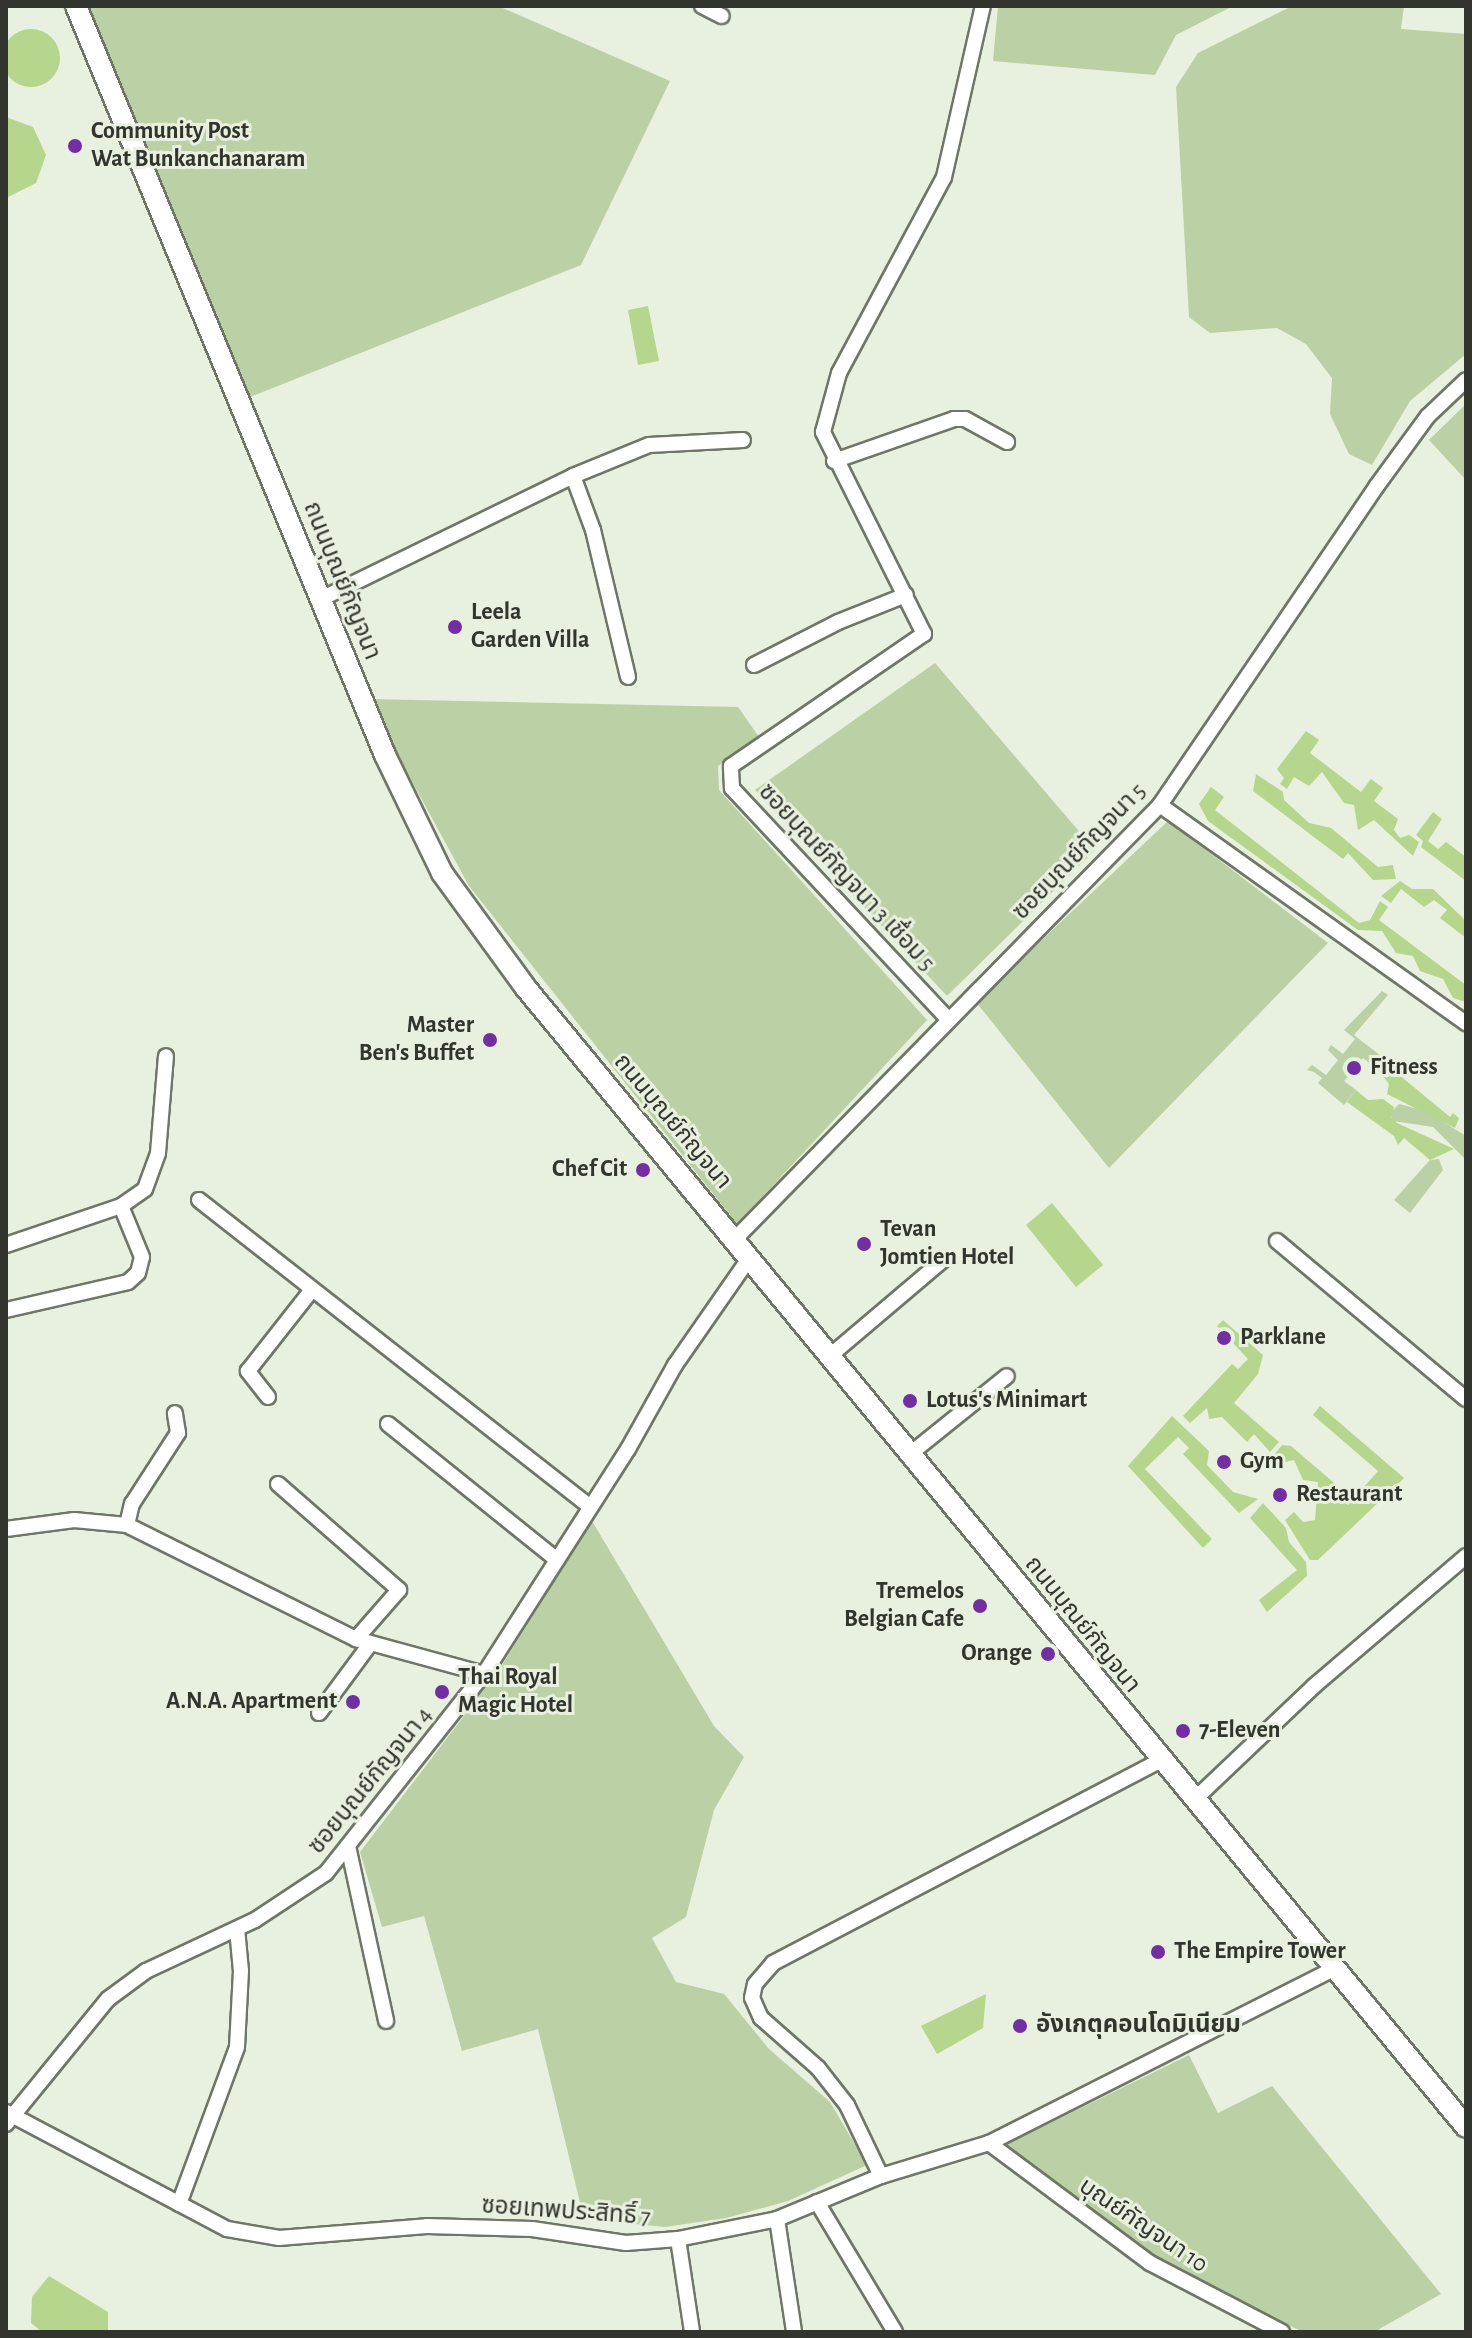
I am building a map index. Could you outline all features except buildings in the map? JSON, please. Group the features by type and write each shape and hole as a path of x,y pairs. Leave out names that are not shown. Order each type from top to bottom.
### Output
{"street":[{"name":"ถนนบุณย์กัญจนา","path":"76,6 385,755 442,873 525,987 831,1355 1159,1761 1195,1799 1466,2127"},
{"path":"702,6 722,16"},
{"name":"ซอยบุณย์กัญจนา 3 เชื่อม 5","path":"947,1018 732,788 731,766 924,634 834,461 823,432 839,373 944,177 983,6"},
{"name":"ซอยบุณย์กัญจนา 5","path":"735,1239 947,1018 1160,805 1376,487 1428,416 1466,380"},
{"path":"834,461 954,419 965,419 1007,442"},
{"path":"321,599 573,476 649,445 743,440"},
{"path":"573,476 593,530 628,677"},
{"path":"754,665 838,622 906,595"},
{"path":"1160,805 1466,1023"},
{"path":"6,1245 121,1206 145,1189 158,1153 166,1056"},
{"path":"199,1200 311,1291 590,1507"},
{"path":"6,1310 128,1282 138,1273 142,1257 121,1206"},
{"path":"1277,1241 1466,1399"},
{"name":"ซอยบุณย์กัญจนา 4","path":"8,2117 108,1999 146,1971 237,1929 326,1873 484,1674 675,1365 750,1257"},
{"path":"831,1355 944,1259"},
{"path":"268,1397 248,1371 311,1291"},
{"path":"910,1454 1007,1376"},
{"path":"127,1525 132,1504 178,1433 175,1413"},
{"path":"388,1424 557,1560"},
{"path":"278,1484 399,1590 319,1713"},
{"path":"6,1529 74,1520 127,1525 363,1641 484,1674"},
{"path":"1195,1799 1326,1676 1466,1556"},
{"path":"881,2176 847,2105 818,2068 761,2018 752,1998 755,1984 773,1963 1159,1761"},
{"path":"348,1846 386,2021"},
{"path":"179,2204 237,2047 241,1971 237,1929"},
{"name":"ซอยเทพประสิทธิ์ 7","path":"8,2117 227,2229 279,2238 427,2226 532,2229 626,2243 678,2239 777,2219 881,2176 989,2143 1336,1968"},
{"name":"บุณย์กัญจนา 10","path":"989,2143 1150,2263 1282,2332"},
{"path":"817,2202 895,2332"},
{"path":"777,2219 794,2332"},
{"path":"678,2239 692,2332"}],"shaded area":[{"path":"84,6 498,6 670,81 581,265 250,397"},
{"path":"998,6 1233,6 1176,35 1155,75 993,61"},
{"path":"1292,6 1404,6 1401,29 1466,34 1466,354 1410,401 1372,465 1349,454 1330,414 1332,378 1306,344 1277,328 1210,333 1189,317 1176,87 1198,53"},
{"path":"31,29 52,37 60,58 52,79 31,87 10,79 2,58 10,37"},
{"path":"6,117 33,127 46,155 36,183 8,197"},
{"path":"648,306 659,361 638,365 628,310"},
{"path":"1466,404 1466,480 1429,440"},
{"path":"935,663 1095,850 947,996 755,790"},
{"path":"367,699 738,707 759,737 718,766 719,790 927,1020 737,1224 469,886"},
{"path":"1306,731 1319,740 1310,753 1361,792 1371,779 1383,788 1374,801 1398,819 1394,830 1400,838 1409,835 1419,842 1413,856 1374,820 1358,830 1354,805 1344,803 1322,772 1309,786 1294,777 1287,789 1280,784 1284,778 1277,769"},
{"path":"1256,774 1283,792 1284,800 1309,823 1331,828 1378,867 1393,865 1396,879 1373,880 1348,853 1343,859 1253,791"},
{"path":"1211,787 1224,797 1215,810 1359,923 1370,920 1380,901 1388,907 1379,920 1466,985 1466,1002 1453,998 1443,979 1420,971 1413,956 1396,953 1382,931 1358,930 1208,821 1199,804"},
{"path":"1433,812 1442,819 1428,841 1438,849 1446,842 1466,857 1466,881 1421,847 1423,841 1416,835"},
{"path":"1168,821 1328,943 1109,1168 976,1002"},
{"path":"1400,881 1412,889 1433,889 1466,921 1466,938 1440,918 1447,910 1434,900 1424,907 1401,889 1391,903 1381,896"},
{"path":"1382,991 1388,995 1354,1035 1386,1060 1380,1072 1363,1058 1359,1062 1350,1058 1342,1068 1348,1077 1344,1081 1356,1090 1344,1105 1318,1083 1322,1078 1307,1070 1312,1065 1326,1075 1338,1060 1328,1050 1331,1045 1343,1054 1355,1039 1344,1030"},
{"path":"1386,1064 1450,1117 1453,1113 1459,1118 1455,1128 1387,1094 1389,1084 1380,1072"},
{"path":"1356,1090 1368,1100 1383,1099 1394,1107 1391,1117 1397,1123 1454,1149 1430,1160 1404,1138 1398,1145 1394,1136 1347,1102"},
{"path":"1399,1104 1426,1111 1466,1136 1466,1160 1433,1127 1393,1121 1390,1113"},
{"path":"1439,1159 1443,1170 1410,1213 1394,1200 1430,1160"},
{"path":"1052,1203 1103,1265 1076,1287 1026,1225"},
{"path":"1223,1320 1263,1355 1258,1374 1234,1403 1279,1442 1270,1452 1254,1434 1247,1442 1222,1417 1209,1419 1207,1408 1190,1423 1183,1416 1232,1364 1238,1369 1248,1359 1217,1326"},
{"path":"1320,1406 1404,1478 1318,1560 1310,1560 1285,1520 1294,1512 1303,1522 1315,1520 1318,1482 1303,1480 1294,1460 1280,1463 1273,1456 1282,1445 1291,1446 1340,1488 1335,1495 1348,1505 1378,1471 1313,1415"},
{"path":"1172,1416 1209,1451 1207,1465 1233,1492 1258,1499 1239,1513 1183,1454 1189,1448 1178,1437 1145,1469 1212,1539 1203,1548 1128,1466"},
{"path":"1263,1503 1286,1528 1289,1542 1306,1562 1307,1576 1267,1612 1259,1600 1297,1570 1250,1518"},
{"path":"592,1521 714,1726 744,1757 714,1810 686,1917 652,1938 676,1982 724,1994 769,2049 830,2102 867,2165 788,2201 726,2218 665,2227 584,2219 538,2029 462,2051 424,1916 382,1927 360,1852 499,1670"},
{"path":"986,1994 983,2028 937,2054 921,2026"},
{"path":"1189,2055 1218,2113 1272,2086 1441,2294 1374,2332 1303,2332 1161,2263 1003,2146"},
{"path":"49,2276 108,2312 108,2332 42,2332 31,2323 32,2297"}],"place":[{"name":"Community Post Wat Bunkanchanaram","path":"75,146"},
{"name":"Leela Garden Villa","path":"455,627"},
{"name":"Master Ben's Buffet","path":"490,1040"},
{"name":"Fitness","path":"1354,1068"},
{"name":"Chef Cit","path":"643,1170"},
{"name":"Tevan Jomtien Hotel","path":"864,1244"},
{"name":"Parklane","path":"1224,1338"},
{"name":"Lotus's Minimart","path":"910,1401"},
{"name":"Gym","path":"1224,1462"},
{"name":"Restaurant","path":"1280,1495"},
{"name":"Tremelos Belgian Cafe","path":"980,1606"},
{"name":"Orange","path":"1048,1654"},
{"name":"Thai Royal Magic Hotel","path":"442,1692"},
{"name":"A.N.A. Apartment","path":"353,1702"},
{"name":"7-Eleven","path":"1183,1731"},
{"name":"The Empire Tower","path":"1158,1952"},
{"name":"อังเกตุคอนโดมิเนียม","path":"1020,2026"}]}
